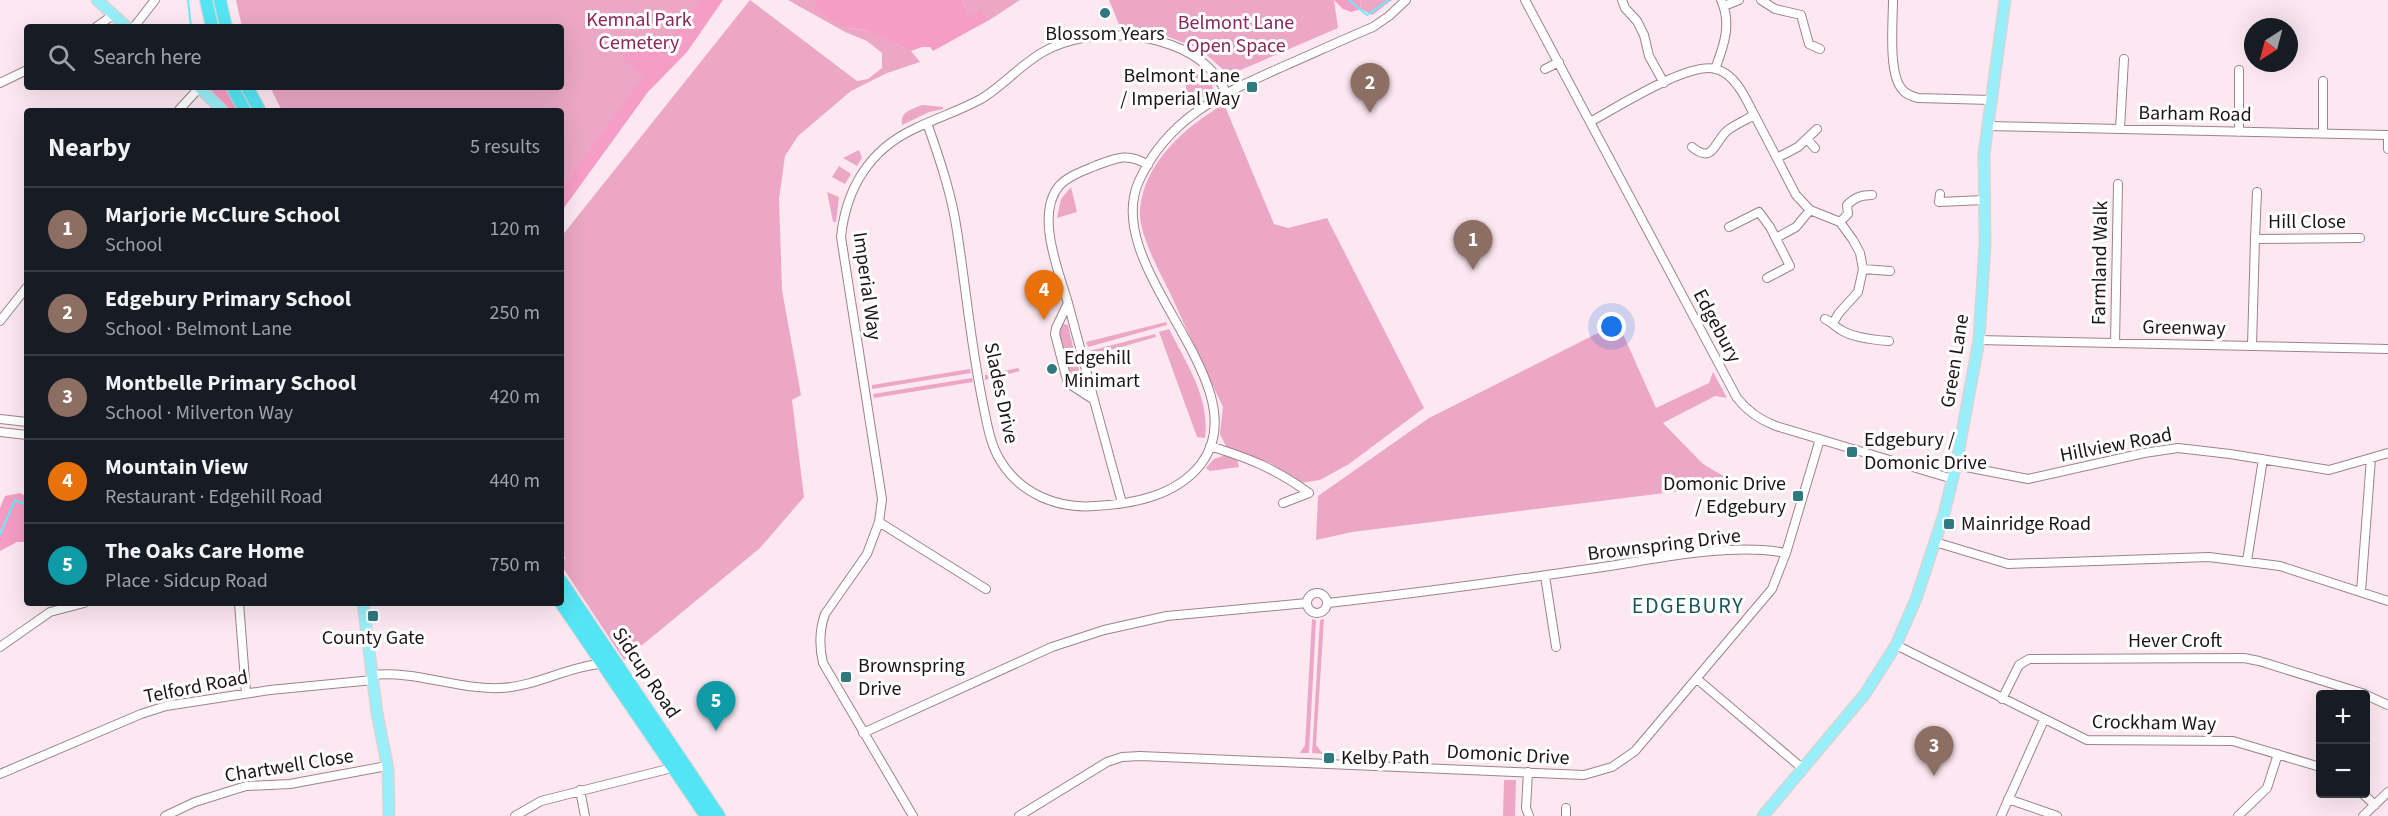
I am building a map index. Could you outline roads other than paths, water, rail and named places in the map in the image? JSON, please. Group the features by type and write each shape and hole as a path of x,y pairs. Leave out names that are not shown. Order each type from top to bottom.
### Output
{"highway":[{"path":"206,0 211,24"},
{"path":"220,0 225,24"},
{"path":"234,90 242,108"},
{"path":"249,90 258,108"},
{"name":"Sidcup Road","path":"564,585 719,816"},
{"name":"Sidcup Road","path":"563,606 600,664 706,816"}],"main road":[{"path":"97,0 124,24"},
{"name":"Green Lane","path":"1763,816 1865,694 1896,645 1916,599 1935,542 1953,479 1980,340 1985,244 1984,154 2005,0"},
{"path":"202,90 220,108"},
{"path":"363,606 387,766 389,816"}],"street":[{"path":"136,24 155,0"},
{"name":"Slades Drive","path":"927,123 957,226 977,375 996,452 1016,479 1038,496 1050,501 1077,507 1122,503 1158,495 1184,482 1204,460 1215,428 1211,397 1200,368 1138,242 1132,201 1138,183 1173,130 1205,104 1373,27 1406,0"},
{"name":"Edgebury","path":"1526,0 1737,398 1749,412 1764,421 1953,479"},
{"path":"1622,0 1625,8 1637,21 1644,34 1649,56 1664,83"},
{"path":"1715,69 1727,33 1723,3 1739,0"},
{"path":"1761,0 1775,9 1801,15 1809,44 1820,49"},
{"path":"1893,0 1894,66 1900,88 1918,98 1991,100"},
{"path":"100,24 113,15"},
{"name":"Imperial Way","path":"913,816 823,663 820,639 825,614 861,564 873,542 882,499 841,237 842,221 850,194 868,165 896,140 980,99 995,90 1028,62 1054,47 1077,40 1105,36 1137,36 1162,42 1183,50 1207,66 1227,92"},
{"path":"2120,129 2124,60"},
{"path":"1545,69 1559,62"},
{"path":"1590,122 1695,69 1715,69 1726,73 1737,83 1796,195 1810,210 1840,222 1860,253 1863,269 1858,292 1839,314 1829,321 1840,330 1872,340 1889,342"},
{"path":"2239,70 2239,132"},
{"path":"0,83 24,71"},
{"path":"2323,81 2323,133"},
{"path":"181,108 196,90"},
{"path":"1692,147 1700,153 1708,153 1713,150 1728,130 1754,115"},
{"name":"Barham Road","path":"1987,126 2388,135 2388,149"},
{"path":"1777,158 1798,147 1817,129"},
{"path":"1807,139 1815,148"},
{"path":"1122,503 1050,235 1049,215 1054,194 1069,178 1108,161 1128,157 1136,158 1148,165"},
{"name":"Farmland Walk","path":"2115,343 2118,184"},
{"name":"Hill Close","path":"2252,346 2257,192"},
{"path":"1840,222 1848,213 1847,205 1852,200 1862,195 1872,195"},
{"path":"1939,201 1984,200"},
{"path":"1776,238 1796,227 1810,210"},
{"path":"1729,227 1759,212 1790,266 1767,278"},
{"name":"Hill Close","path":"2255,239 2360,238"},
{"path":"1863,269 1890,271"},
{"path":"0,321 24,291"},
{"path":"1068,303 1055,334 1065,372 1071,385 1094,400"},
{"name":"Greenway","path":"1980,340 2388,349"},
{"path":"0,419 24,422"},
{"path":"0,432 24,435"},
{"name":"Domonic Drive","path":"1019,816 1107,762 1122,757 1287,761 1584,775 1612,767 1635,751 1772,589 1786,553 1820,439"},
{"path":"1210,446 1267,466 1309,493 1283,503"},
{"name":"Hillview Road","path":"1956,465 2028,479 2169,449 2192,449 2329,470 2388,453"},
{"path":"2361,592 2371,458"},
{"path":"2247,561 2263,459"},
{"path":"879,522 987,589"},
{"path":"1935,542 2008,564 2210,557 2247,561 2293,568 2388,601"},
{"name":"Brownspring Drive","path":"1328,603 1545,576 1696,554 1758,551 1786,553"},
{"path":"1545,576 1556,647"},
{"name":"Brownspring Drive","path":"1316,593 1323,594 1328,603 1326,609 1318,614 1309,610 1307,603 1308,598 1316,593"},
{"name":"Brownspring Drive","path":"863,733 1052,647 1104,630 1167,616 1307,603"},
{"path":"0,647 50,612 73,606"},
{"path":"239,606 246,693"},
{"name":"Crockham Way","path":"1896,645 2087,740 2226,741 2249,744 2316,767"},
{"path":"580,667 591,649"},
{"name":"Hever Croft","path":"2002,699 2019,665 2030,659 2244,658 2349,690"},
{"path":"373,677 404,674 454,684 501,688 540,681 580,667 600,664"},
{"name":"Telford Road","path":"0,774 141,714 184,703 246,693 373,677"},
{"path":"1697,679 1802,768"},
{"name":"Hever Croft","path":"2370,697 2388,705"},
{"path":"2001,816 2044,720"},
{"path":"2238,816 2267,788 2278,754"},
{"name":"Chartwell Close","path":"165,816 203,799 246,786 291,784 387,766"},
{"path":"514,816 541,801 672,768"},
{"path":"1528,772 1526,808 1529,816"},
{"path":"580,790 585,816"},
{"path":"2363,816 2388,792"},
{"path":"2367,798 2375,805"},
{"path":"2008,799 2057,816"}],"waterway":[{"path":"188,0 191,24"},
{"path":"1349,0 1367,15 1389,0"},
{"path":"0,534 15,500 24,504"}],"place":[{"name":"Blossom Years","path":"1105,13"},
{"name":"Belmont Lane / Imperial Way","path":"1252,87"},
{"name":"Edgebury Primary School","path":"1370,113"},
{"name":"Marjorie McClure School","path":"1473,270"},
{"name":"Mountain View","path":"1044,320"},
{"name":"Edgehill Minimart","path":"1052,369"},
{"name":"Edgebury / Domonic Drive","path":"1852,452"},
{"name":"Domonic Drive / Edgebury","path":"1798,496"},
{"name":"Mainridge Road","path":"1949,524"},
{"name":"County Gate","path":"373,616"},
{"name":"Brownspring Drive","path":"846,677"},
{"name":"The Oaks Care Home","path":"716,731"},
{"name":"Kelby Path","path":"1329,758"},
{"name":"Montbelle Primary School","path":"1934,776"}],"district":[{"name":"EDGEBURY","path":"1688,606"}],"park label":[{"name":"Kemnal Park Cemetery","path":"639,32"},
{"name":"Belmont Lane Open Space","path":"1236,34"}]}
